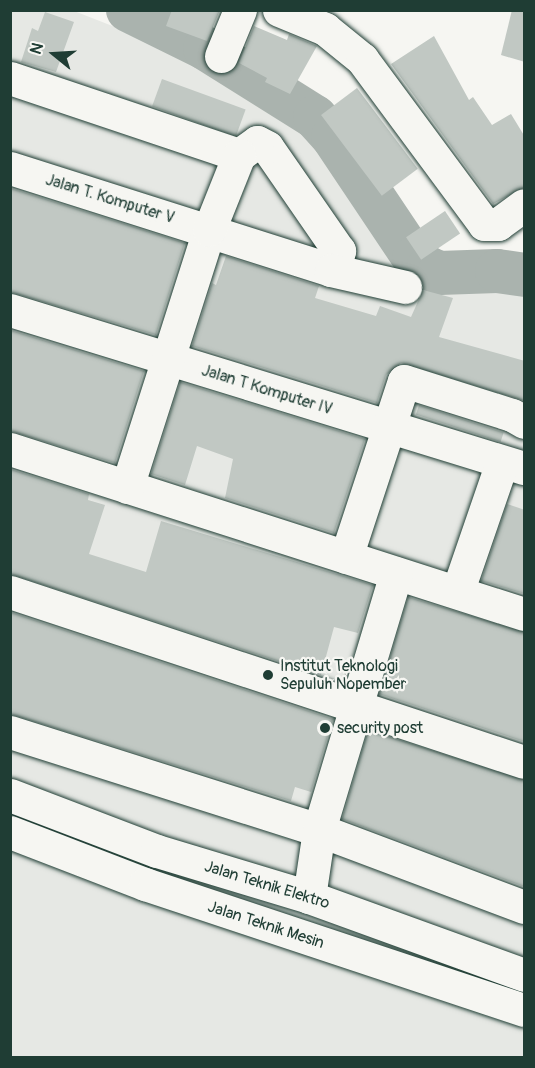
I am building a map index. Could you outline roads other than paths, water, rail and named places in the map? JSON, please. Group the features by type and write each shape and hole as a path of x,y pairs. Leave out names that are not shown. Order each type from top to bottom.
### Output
{"street":[{"path":"221,56 240,10"},
{"path":"279,10 325,29 362,59 484,224 498,224 525,205"},
{"path":"10,78 239,155"},
{"path":"127,487 209,230 239,155 257,142 267,147 339,251 331,270"},
{"name":"Jalan T. Komputer V","path":"10,168 331,270 405,287"},
{"name":"Jalan T Komputer IV","path":"10,310 513,465"},
{"path":"346,558 400,386 409,380 525,422"},
{"path":"10,449 346,558 458,590 525,614"},
{"path":"458,590 513,465"},
{"path":"309,897 319,830 396,573"},
{"path":"10,592 525,762"},
{"path":"10,732 319,830 525,907"},
{"name":"Jalan Teknik Elektro","path":"10,795 157,851 309,897 525,975"},
{"name":"Jalan Teknik Mesin","path":"10,832 145,885 525,1010"},
{"path":"145,885 157,851"}],"waterway":[{"path":"128,10 205,48 315,117 333,137 414,258 428,268 439,273 497,271 524,275"}],"place":[{"name":"Institut Teknologi Sepuluh Nopember","path":"268,675"},
{"name":"security post","path":"325,728"}]}
